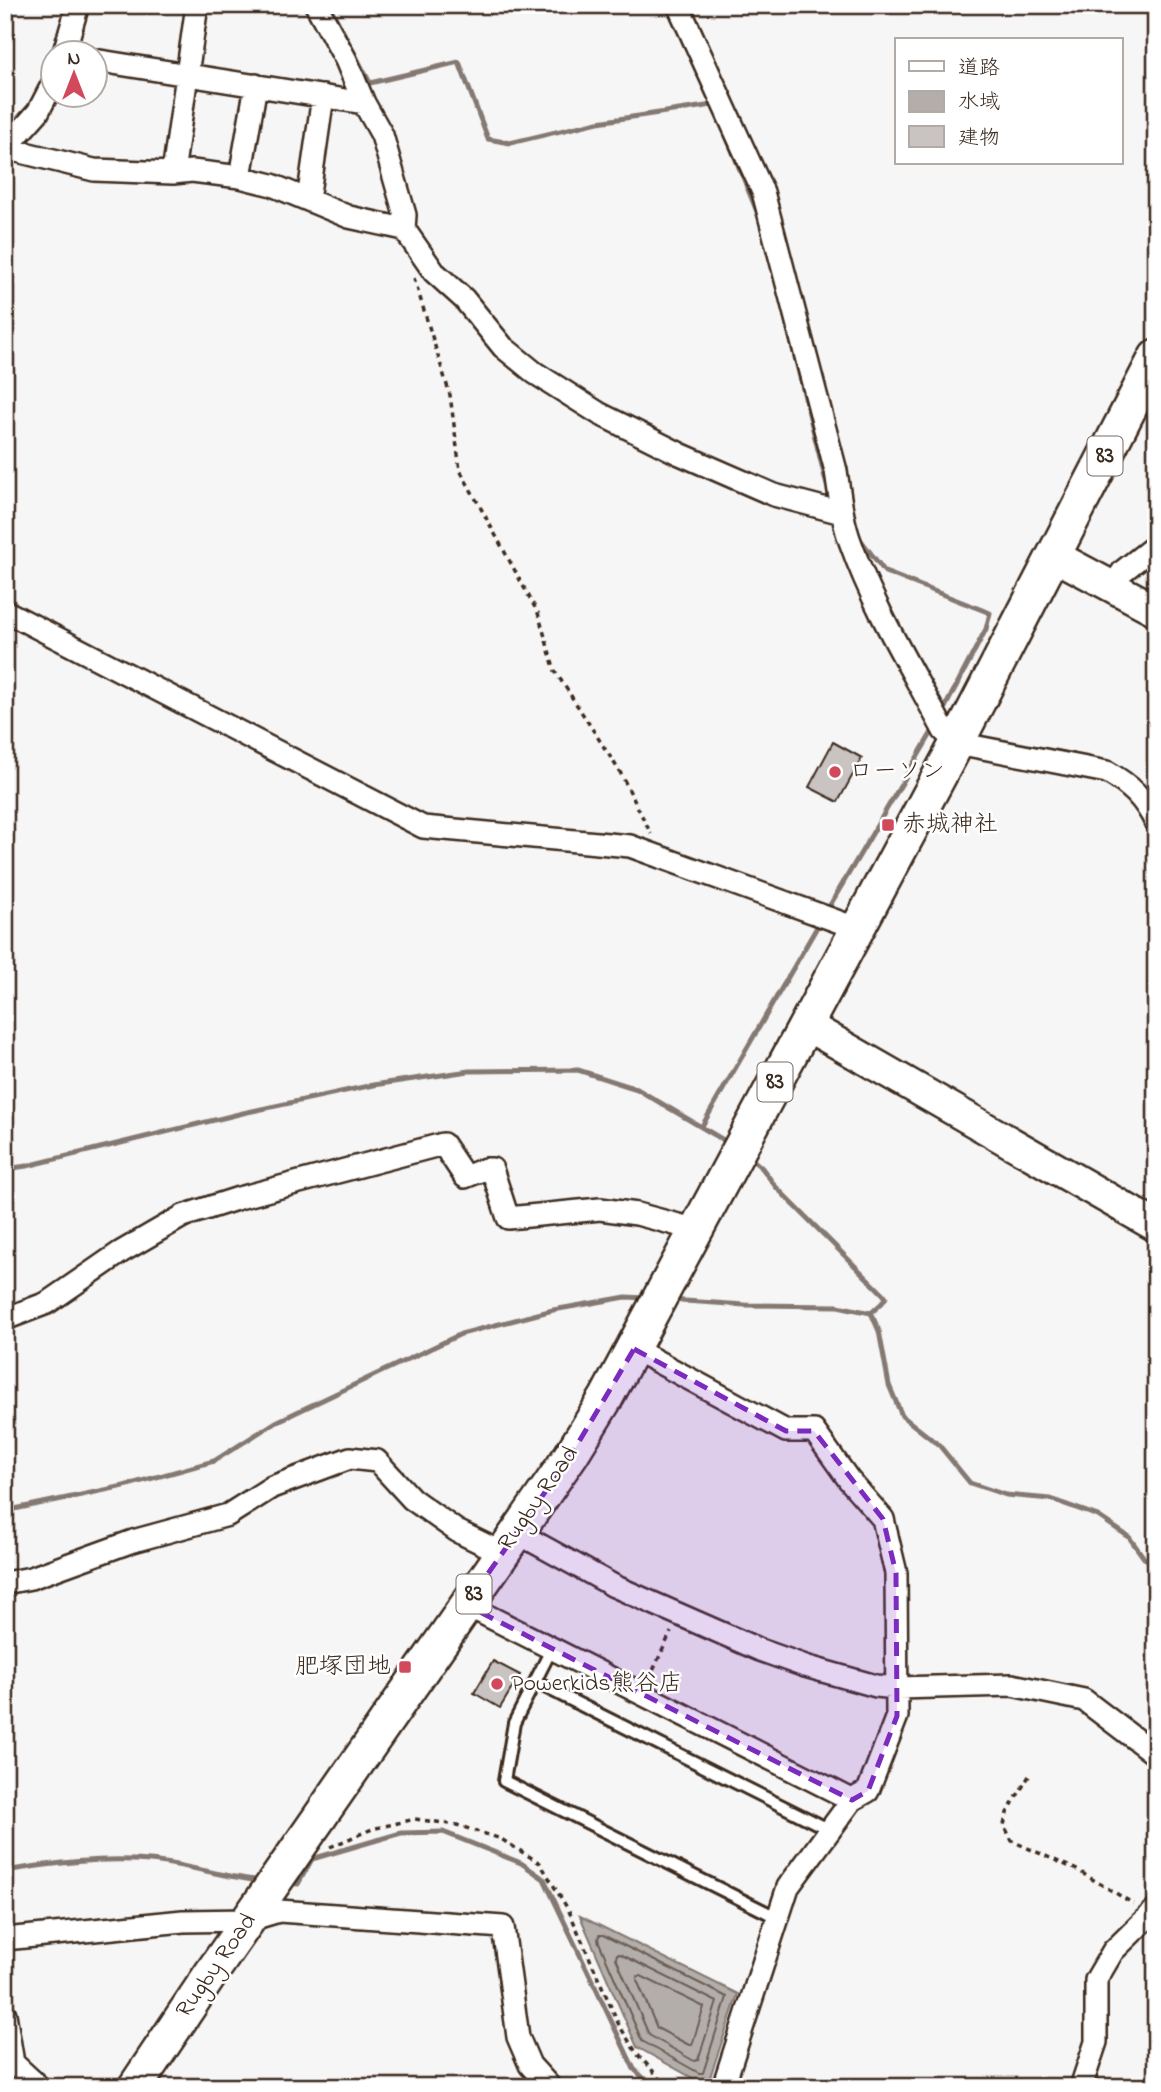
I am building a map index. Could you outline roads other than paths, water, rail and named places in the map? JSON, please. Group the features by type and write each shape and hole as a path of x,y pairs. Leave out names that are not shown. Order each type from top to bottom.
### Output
{"main road":[{"name":"83","path":"806,1024 846,925 957,743 1151,378"},
{"name":"Rugby Road","path":"135,2087 571,1455 634,1349 806,1024"}],"street":[{"path":"68,38 78,5"},
{"path":"173,173 197,5"},
{"path":"316,5 382,135 405,215 408,235 434,272 457,293 503,347 562,391 600,414 729,477 774,495 842,513"},
{"path":"678,5 763,192 833,458 842,513 851,544 870,589 944,731 957,743 1107,772 1128,784 1146,803 1156,822"},
{"path":"108,62 365,103"},
{"path":"240,177 256,85"},
{"path":"308,200 323,96"},
{"path":"40,108 5,148 94,170 173,173 192,171 240,177 272,185 349,217 408,235"},
{"path":"1112,586 1123,570 1156,545"},
{"path":"1055,556 1156,610"},
{"path":"5,611 423,827 629,846 846,925"},
{"path":"806,1024 1156,1226"},
{"path":"5,1319 47,1303 121,1252 183,1216 239,1198 443,1144 465,1177 492,1169 508,1218 600,1209 637,1214 696,1230"},
{"path":"634,1349 786,1431 814,1431 849,1480 883,1519 896,1573 897,1716 868,1791 852,1800 788,1887 723,2087"},
{"path":"5,1583 32,1578 133,1541 228,1515 272,1487 350,1458 377,1461 412,1499 457,1531 509,1542 805,1666 876,1686 897,1688 1012,1685 1084,1700 1156,1755"},
{"path":"466,1605 852,1800"},
{"path":"5,1939 183,1921 249,1920 279,1911 503,1927 518,2037 530,2065 550,2087"},
{"path":"1081,2087 1096,2042 1096,1980 1113,1951 1153,1912"},
{"path":"5,2014 13,2063 39,2087"}],"lane":[{"path":"552,1648 514,1723 504,1781 778,1918"},
{"path":"535,1682 830,1830"}],"water":[{"path":"580,1916 738,1994 707,2086 637,2047"}],"waterway":[{"path":"329,5 370,83 459,62 488,139 510,143 598,122 713,105 715,111"},
{"path":"725,133 758,214"},
{"path":"782,305 831,502"},
{"path":"857,535 885,572 990,613 986,629 941,715"},
{"path":"826,912 935,727"},
{"path":"702,1126 821,920"},
{"path":"5,1169 373,1085 469,1071 578,1070 637,1089 730,1144"},
{"path":"747,1155 886,1297 871,1313"},
{"path":"5,1511 124,1486 214,1461 276,1422 461,1334 553,1310 626,1297 647,1298"},
{"path":"670,1300 745,1305 838,1306 871,1313"},
{"path":"871,1313 879,1331 889,1385 902,1416 939,1445 970,1483 1006,1495 1051,1499 1098,1516 1129,1537 1144,1558 1156,1564"},
{"path":"289,1883 298,1884 312,1859 401,1833 443,1832 521,1863 544,1879 634,2069 653,2087"},
{"path":"5,1871 42,1865 131,1860 164,1863 262,1881"}],"place":[{"name":"ローソン","path":"835,772"},
{"name":"赤城神社","path":"888,825"},
{"name":"肥塚団地","path":"405,1667"},
{"name":"Powerkids熊谷店","path":"497,1684"}]}
